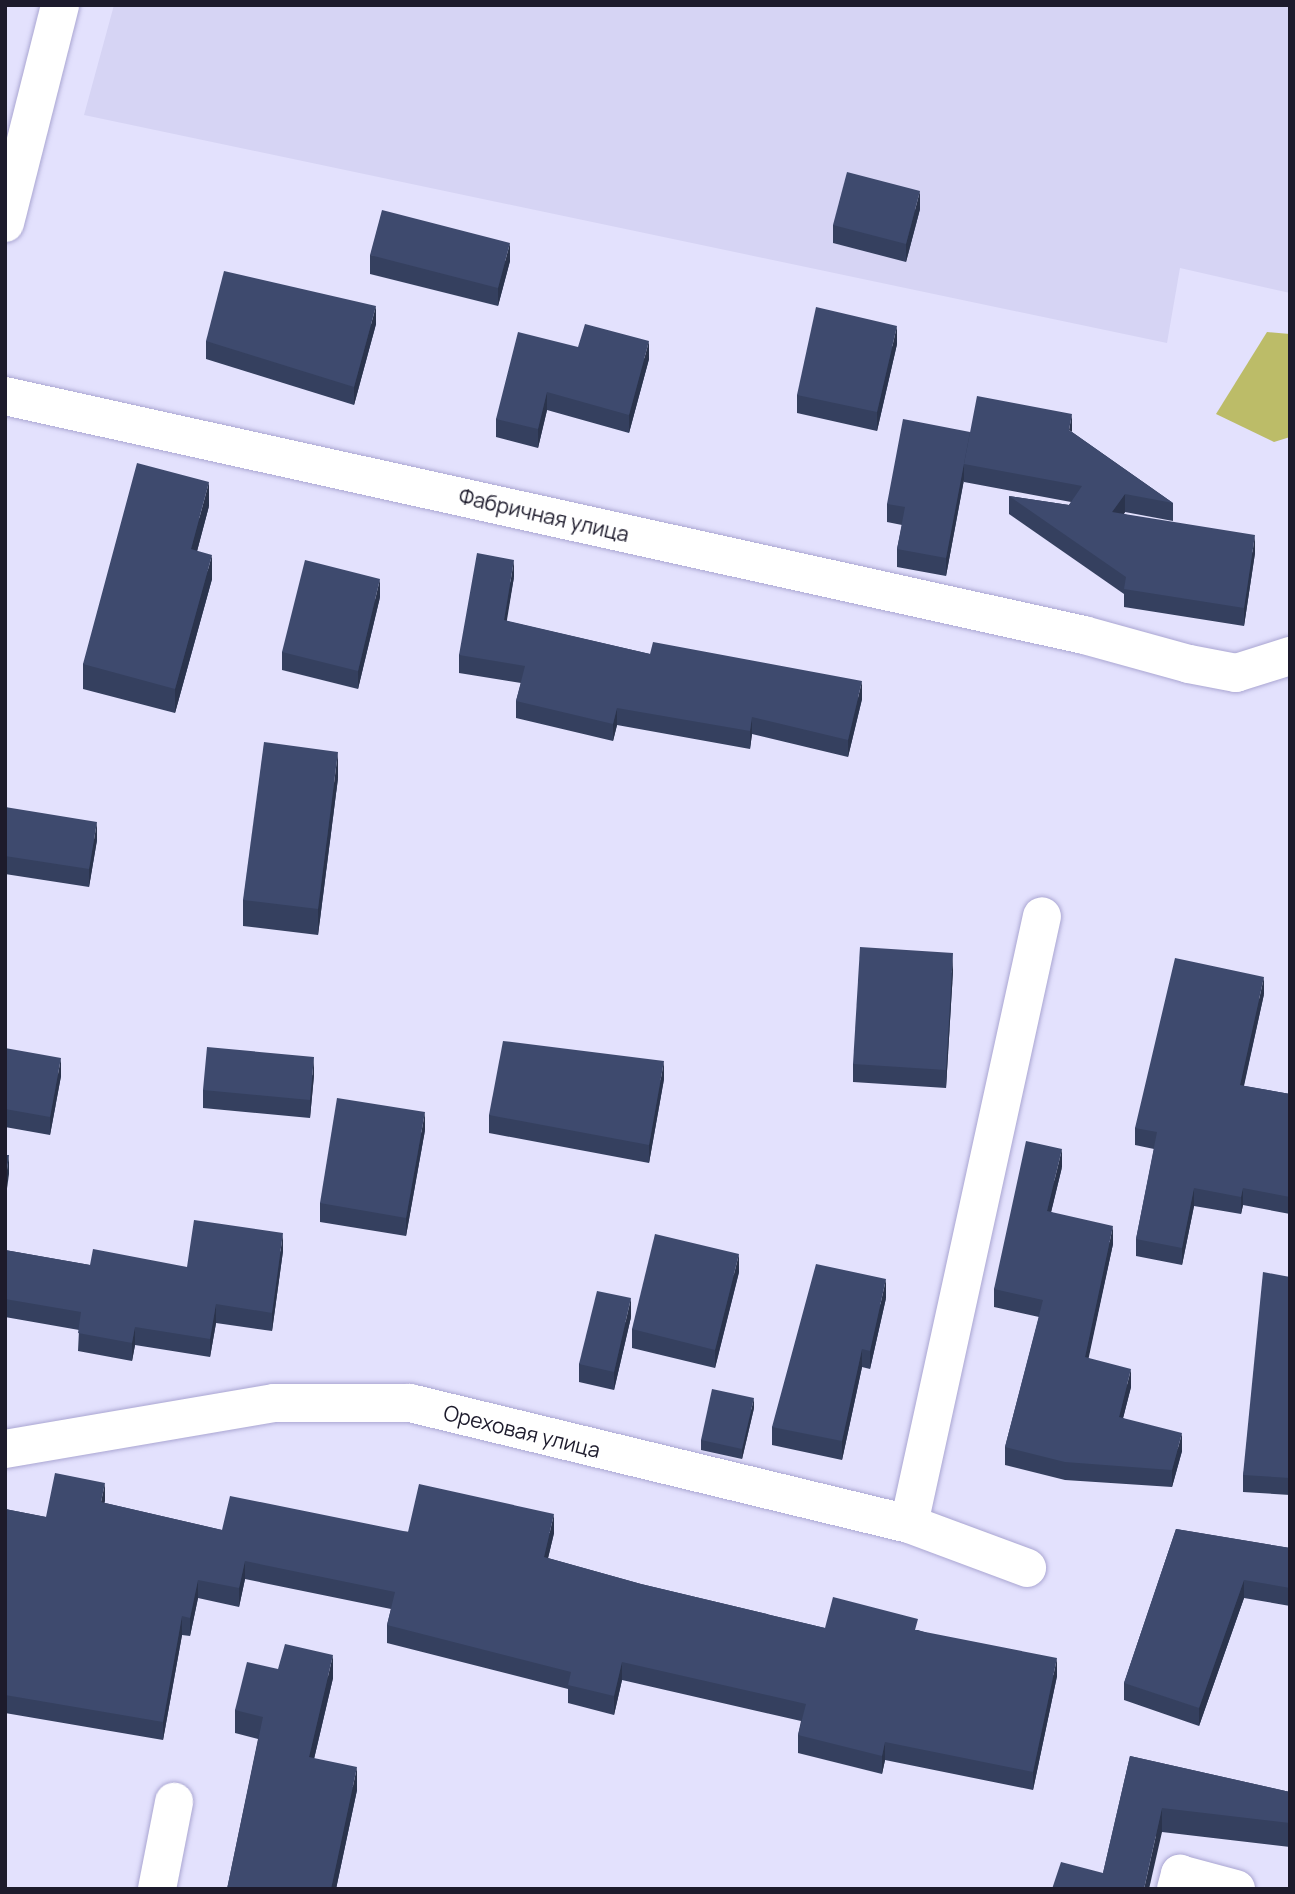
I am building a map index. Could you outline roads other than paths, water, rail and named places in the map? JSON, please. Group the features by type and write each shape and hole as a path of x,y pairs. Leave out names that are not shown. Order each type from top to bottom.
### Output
{"street":[{"path":"5,223 60,5"},
{"name":"Фабричная улица","path":"5,396 1084,635 1236,673 1290,656"},
{"path":"909,1524 1042,916"},
{"name":"Ореховая улица","path":"5,1449 274,1403 410,1404 909,1524 1027,1568"},
{"path":"157,1889 174,1802"},
{"path":"1176,1889 1180,1874 1236,1889"}]}
